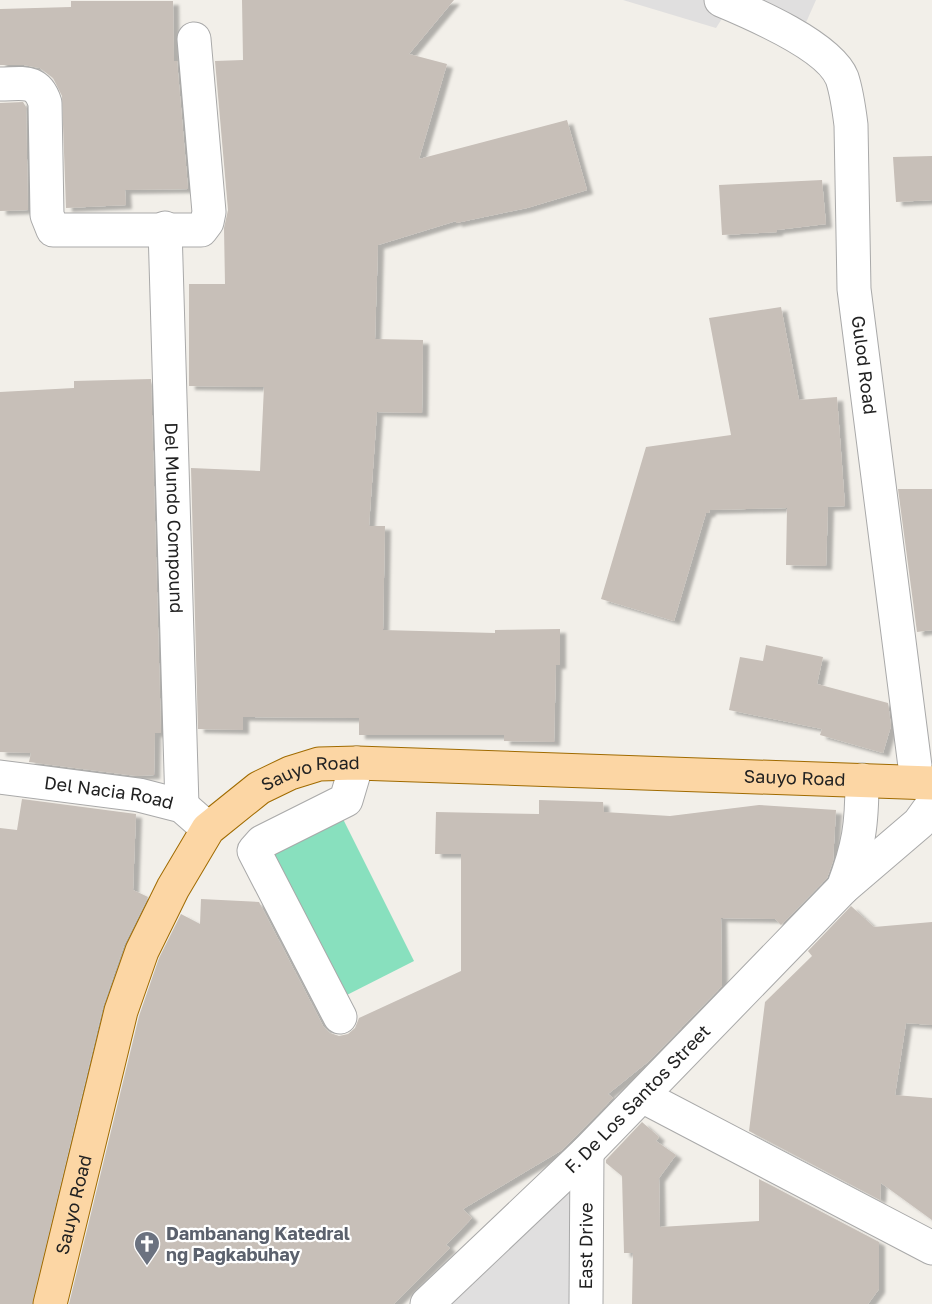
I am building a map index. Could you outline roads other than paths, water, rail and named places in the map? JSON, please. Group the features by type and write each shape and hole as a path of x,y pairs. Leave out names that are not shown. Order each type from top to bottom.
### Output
{"main road":[{"name":"Sauyo Road","path":"50,1304 121,1011 142,951 173,888 208,829 259,788 290,773 319,764 357,763 862,780 927,790"}],"street":[{"name":"Gulod Road","path":"728,3 808,45 827,59 841,76 848,100 851,125 854,289 927,790"},
{"path":"0,84 31,84 41,91 45,103 47,216 53,230 165,228 201,230 207,222 209,213 194,39"},
{"name":"Del Mundo Compound","path":"165,228 182,806"},
{"path":"340,1017 254,851 262,842 346,800 357,763"},
{"name":"Del Nacia Road","path":"0,777 139,795 182,806 208,829"},
{"name":"F. De Los Santos Street","path":"843,888 857,852 862,818 862,780"},
{"name":"F. De Los Santos Street","path":"427,1304 587,1152 843,888 920,823 927,790"},
{"path":"642,1096 932,1248"},
{"name":"East Drive","path":"586,1304 587,1152"}],"place":[{"name":"Dambanang Katedral ng Pagkabuhay","path":"147,1267"}]}
